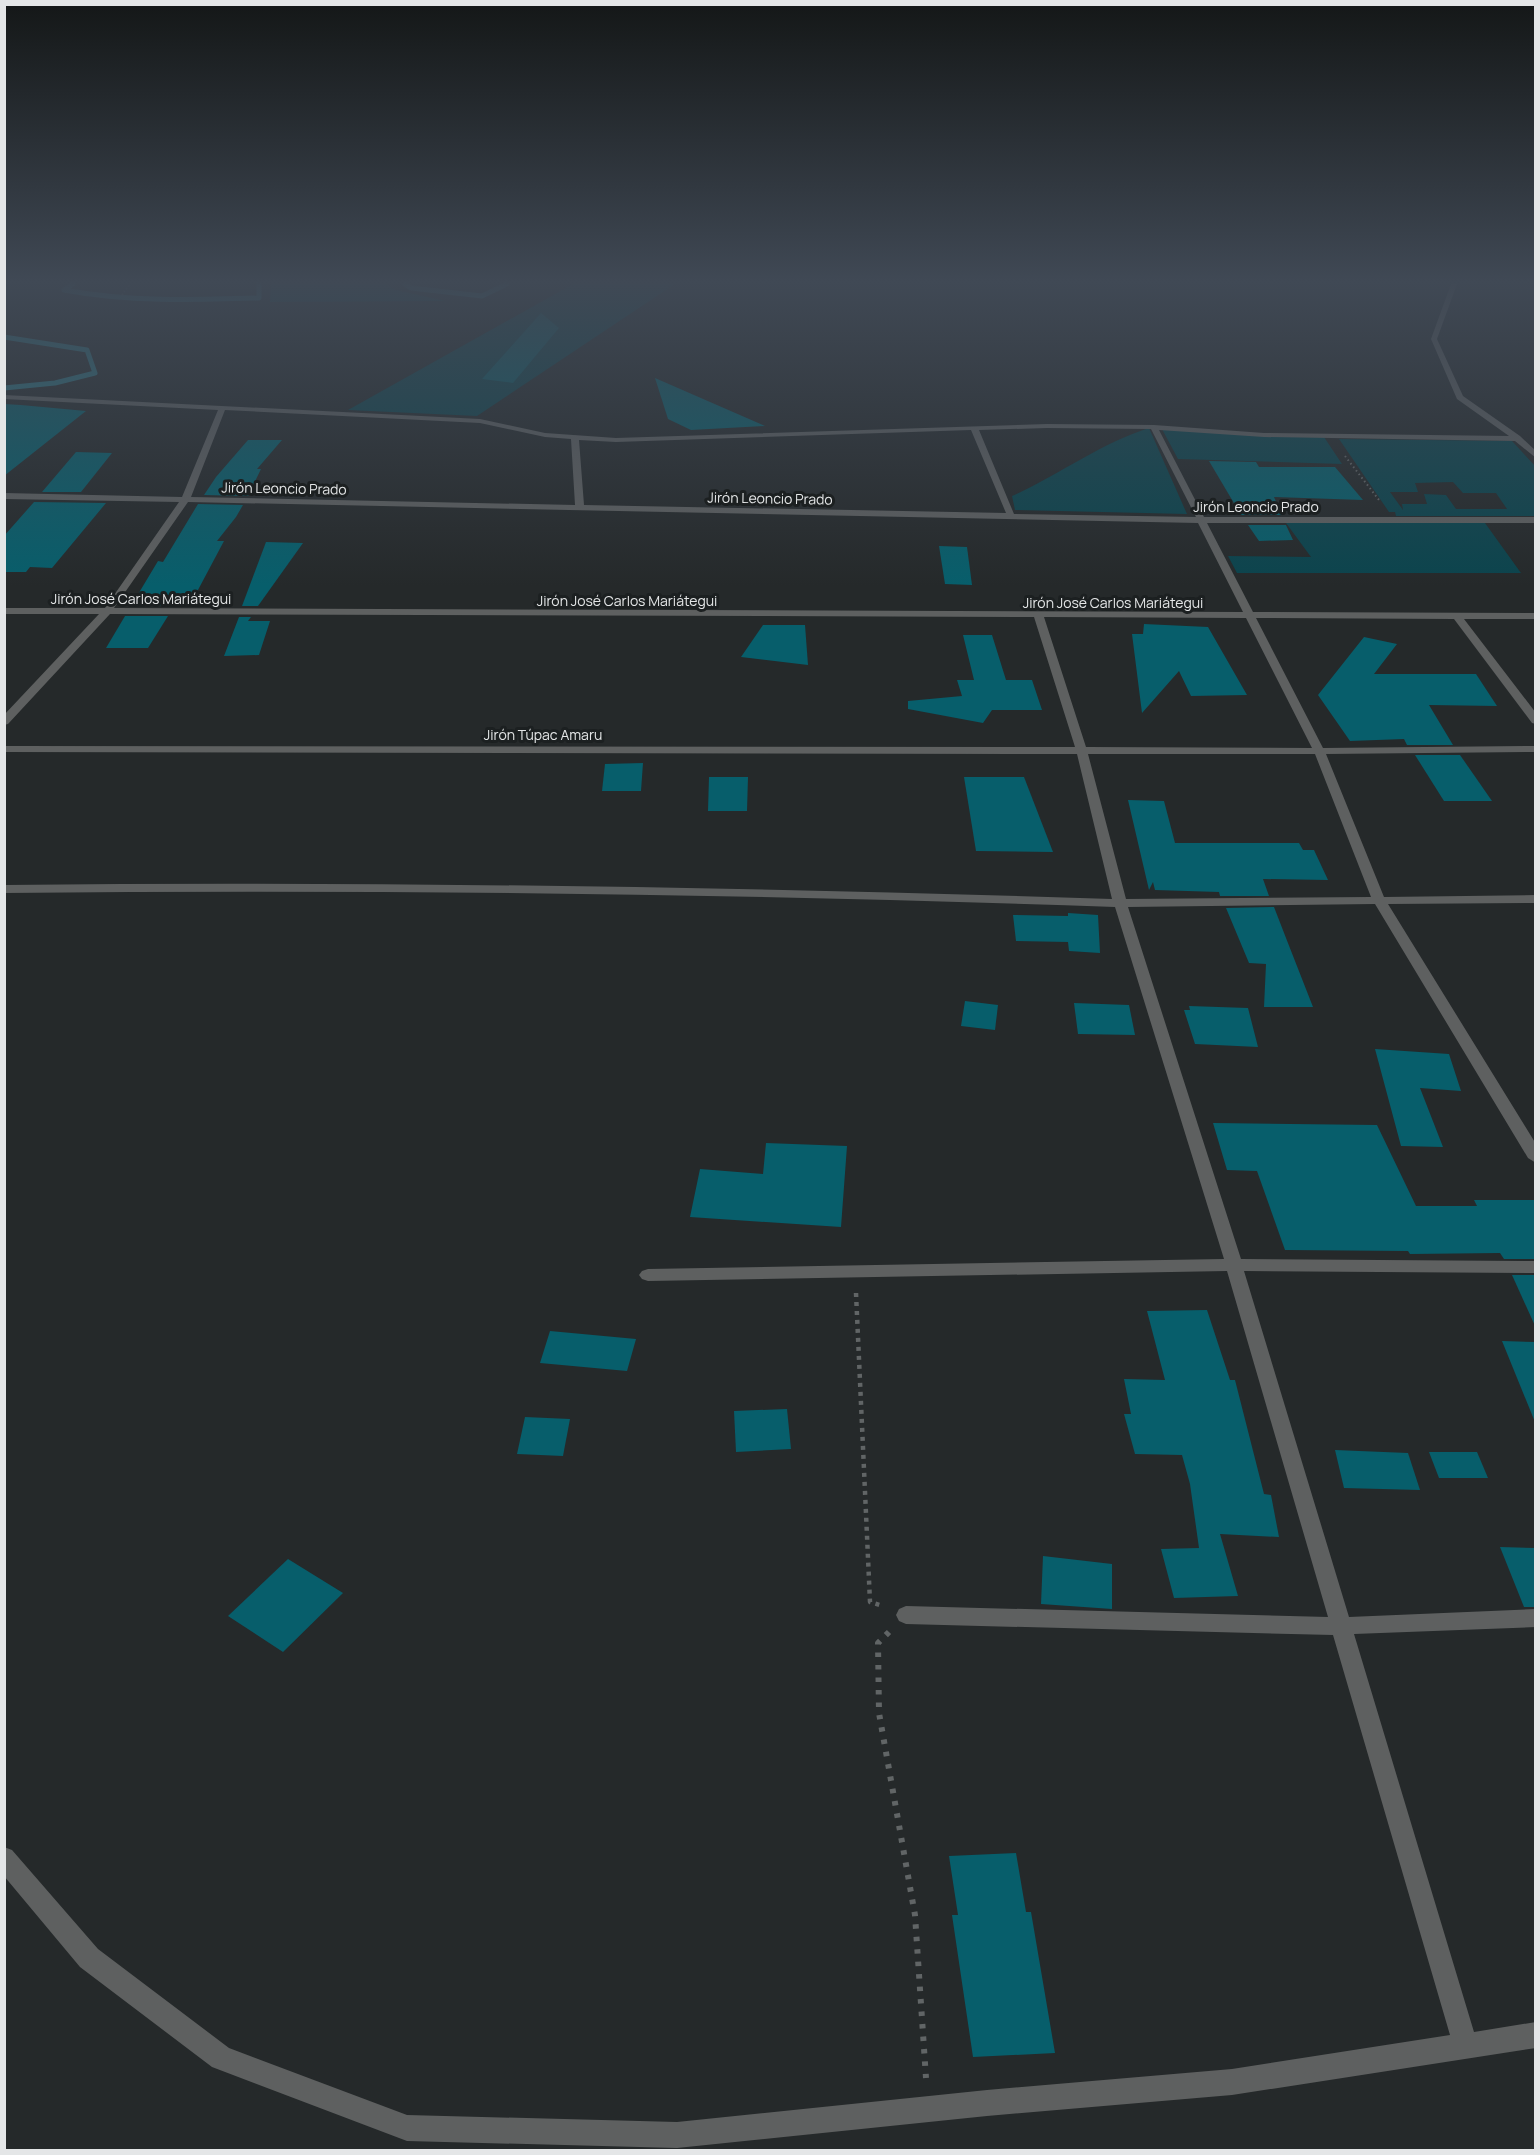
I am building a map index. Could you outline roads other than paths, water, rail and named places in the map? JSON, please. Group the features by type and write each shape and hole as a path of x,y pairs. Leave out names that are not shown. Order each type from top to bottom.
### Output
{"street":[{"path":"1454,385 1460,398 1518,439 1536,456"},
{"path":"4,397 480,421 545,435 616,440 974,428 1154,427 1264,435 1518,439"},
{"path":"186,500 222,409"},
{"path":"4,723 107,612 186,500 222,409"},
{"path":"1154,427 1320,751 1378,899 1536,1158"},
{"path":"974,428 1011,516"},
{"path":"575,437 580,507"},
{"name":"Jirón Leoncio Prado","path":"4,496 1202,520 1536,520"},
{"name":"Jirón José Carlos Mariátegui","path":"4,612 1536,616"},
{"path":"1039,616 1081,749 1120,903 1234,1265 1466,2047"},
{"path":"1457,616 1536,721"},
{"name":"Jirón Túpac Amaru","path":"4,749 1320,751 1536,749"},
{"path":"4,889 283,885 473,887 822,893 1120,903 1536,899"},
{"path":"648,1275 1234,1265 1536,1267"},
{"path":"906,1615 1342,1626 1536,1618"},
{"path":"4,1858 89,1958 221,2058 407,2128 678,2135 928,2109 1232,2082 1536,2035"}],"waterway":[{"path":"4,388 39,385"}]}
